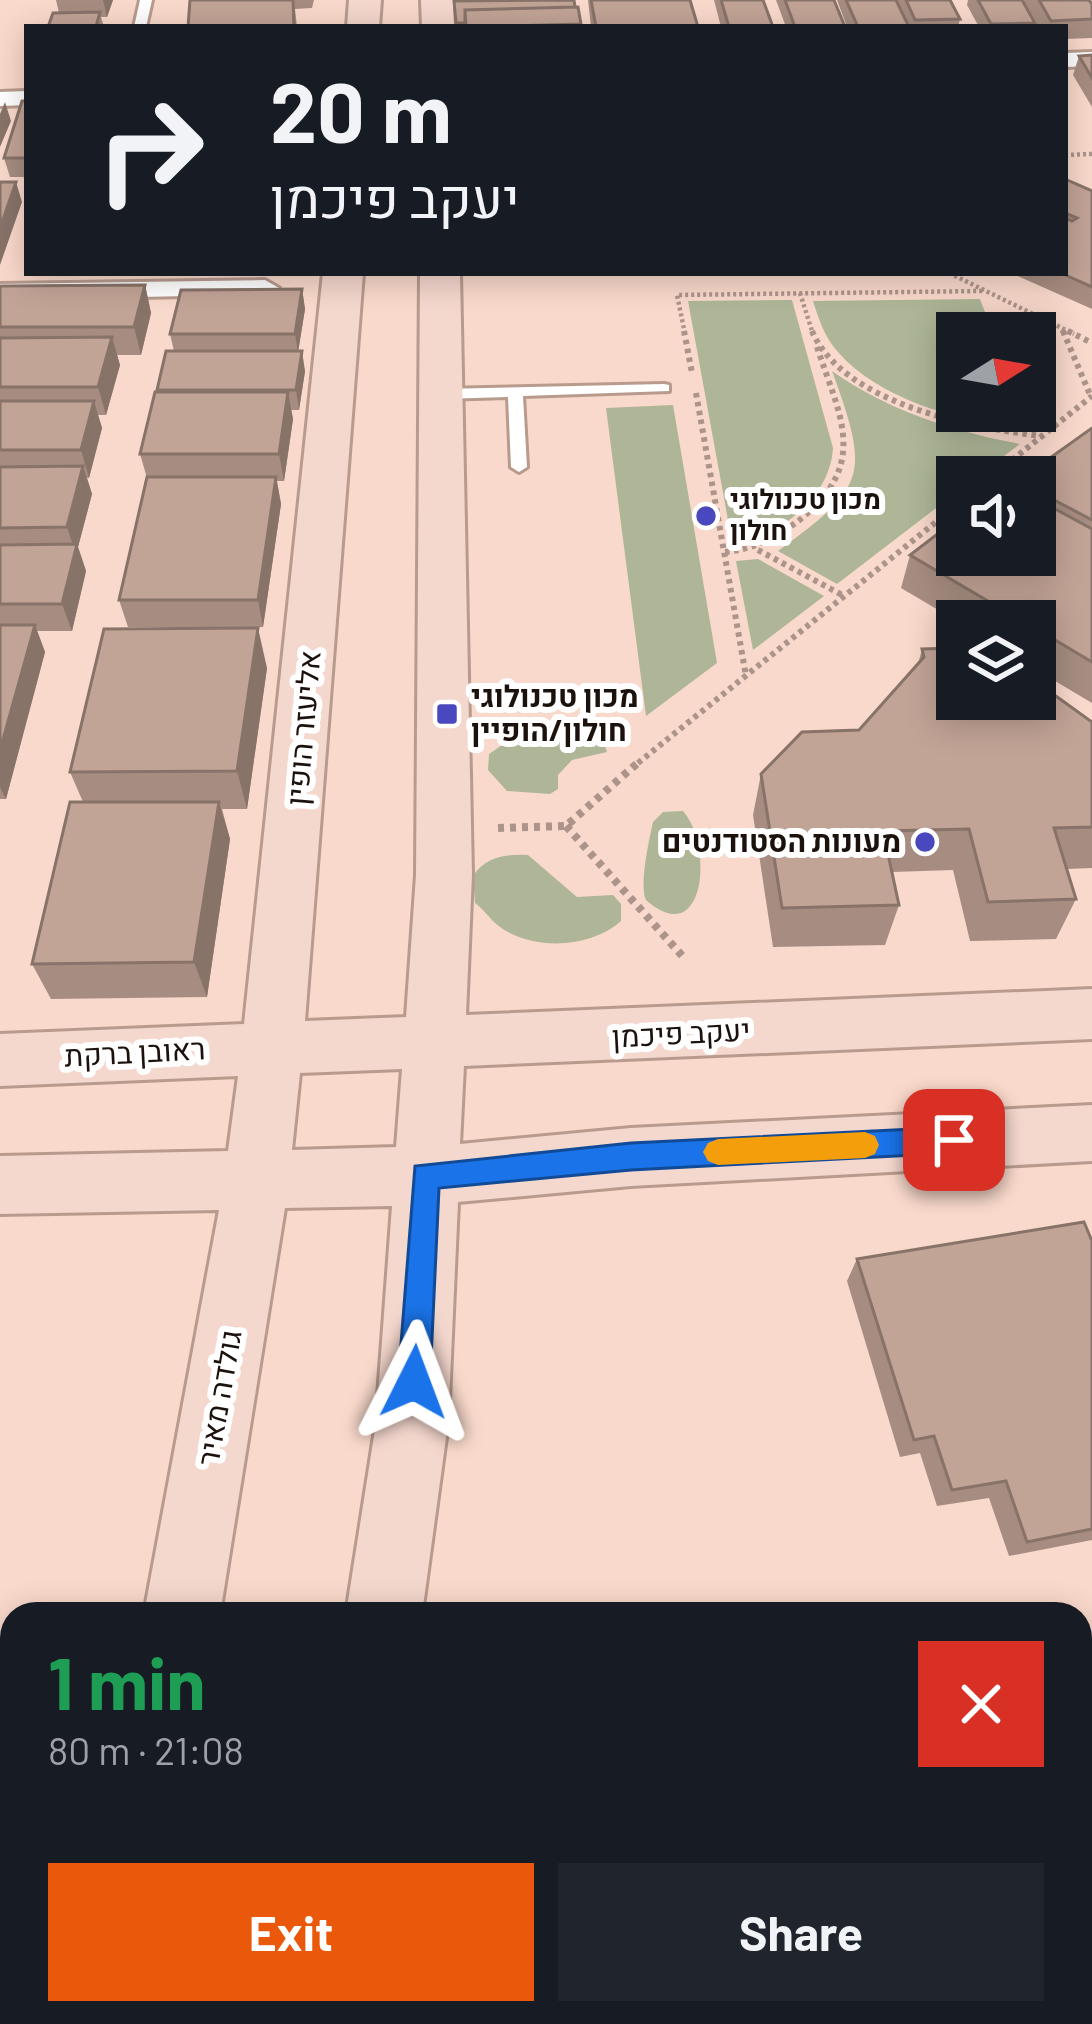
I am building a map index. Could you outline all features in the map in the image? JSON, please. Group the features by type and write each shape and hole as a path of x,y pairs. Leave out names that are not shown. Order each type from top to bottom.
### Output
{"main road":[{"name":"אליעזר הופין","path":"257,1181 292,861 344,276"},
{"path":"386,1602 412,1423 444,875 440,276"},
{"name":"יעקב פיכמן","path":"271,1046 624,1037 1092,1014"},
{"name":"ראובן ברקת","path":"0,1060 271,1046"},
{"path":"0,1185 425,1176 631,1156 1092,1133"},
{"name":"גולדה מאיר","path":"184,1602 257,1181"}],"street":[{"path":"0,292 265,288"}],"lane":[{"path":"440,394 664,388"},
{"path":"515,392 519,467"}],"path":[{"path":"954,276 1092,343"},
{"path":"746,676 677,295 982,291"},
{"path":"758,550 832,495 845,468 845,440 800,293"},
{"path":"1018,456 1092,396 1061,329"},
{"path":"815,340 848,374 920,409 976,428 1042,436"},
{"path":"484,829 566,826 686,720 936,522"},
{"path":"725,552 758,550 844,596"},
{"path":"566,826 686,959"}],"green space":[{"path":"980,299 985,312 936,312 936,410 901,397 856,369 833,347 813,301"},
{"path":"792,300 833,448 830,466 823,483 799,512 768,532 732,542 688,301"},
{"path":"832,371 876,397 936,422 936,432 967,432 1020,444 1004,456 936,456 936,508 837,584 778,551 829,510 853,476 855,457"},
{"path":"673,405 717,663 646,716 606,408"},
{"path":"758,559 824,596 753,650 736,561"},
{"path":"581,736 603,740 607,752 572,760 558,775 558,789 550,794 507,791 488,770 489,754 511,739"},
{"path":"683,811 699,847 698,888 692,904 681,913 666,913 646,900 647,851 653,822 663,812"},
{"path":"528,855 577,897 613,895 621,904 621,921 593,937 559,943 524,939 495,923 475,903 473,876 497,858"}],"building":[{"path":"190,0 293,0 294,24 188,24"},
{"path":"574,0 575,7 465,10 465,23 456,23 454,1"},
{"path":"591,0 690,0 697,24 595,24"},
{"path":"721,0 763,0 772,24 728,24"},
{"path":"785,0 834,0 844,24 794,24"},
{"path":"846,0 896,0 908,24 857,24"},
{"path":"906,0 950,0 960,19 915,20"},
{"path":"978,0 1022,0 1035,23 991,24"},
{"path":"1039,0 1089,0 1092,19 1051,21"},
{"path":"578,7 581,24 466,24 465,10"},
{"path":"100,12 97,24 49,24 53,13"},
{"path":"1092,55 1092,78 1079,56"},
{"path":"22,101 24,101 24,158 4,158"},
{"path":"1068,180 1092,191 1092,287 1068,276 1068,219 1077,218 1068,214"},
{"path":"0,182 16,182 0,228"},
{"path":"145,285 134,327 0,327 0,286"},
{"path":"302,289 295,334 170,334 181,290"},
{"path":"112,337 98,387 0,387 0,338"},
{"path":"166,351 302,351 296,390 157,390"},
{"path":"155,392 288,392 279,454 140,454"},
{"path":"0,401 94,401 81,450 0,450"},
{"path":"1092,428 1092,520 1056,501 1053,456"},
{"path":"83,466 67,527 0,528 0,467"},
{"path":"147,477 276,477 258,600 119,600"},
{"path":"1056,509 1092,529 1092,662 1056,641 1056,600 986,600 946,576 1056,576"},
{"path":"936,535 936,570 910,555"},
{"path":"77,544 62,604 0,604 0,545"},
{"path":"0,625 35,625 0,750"},
{"path":"258,628 237,771 70,772 104,629"},
{"name":"מעונות הסטודנטים","path":"922,649 936,649 936,720 1056,720 1056,696 1092,722 1092,827 1054,828 1076,899 988,902 969,829 883,831 899,905 782,908 761,774 802,732 859,730 924,657"},
{"path":"70,802 219,802 194,962 32,964"},
{"path":"1084,1222 1092,1241 1092,1529 1027,1542 1006,1481 952,1490 934,1436 914,1440 857,1259"}],"slow traffic":[{"path":"718,1152 865,1145"}],"place":[{"name":"מכון טכנולוגי חולון","path":"706,516"},
{"name":"מכון טכנולוגי חולון/הופיין","path":"447,714"},
{"name":"מעונות הסטודנטים","path":"925,842"}],"route":[{"path":"414,1382 425,1176 631,1156 954,1140"}]}
